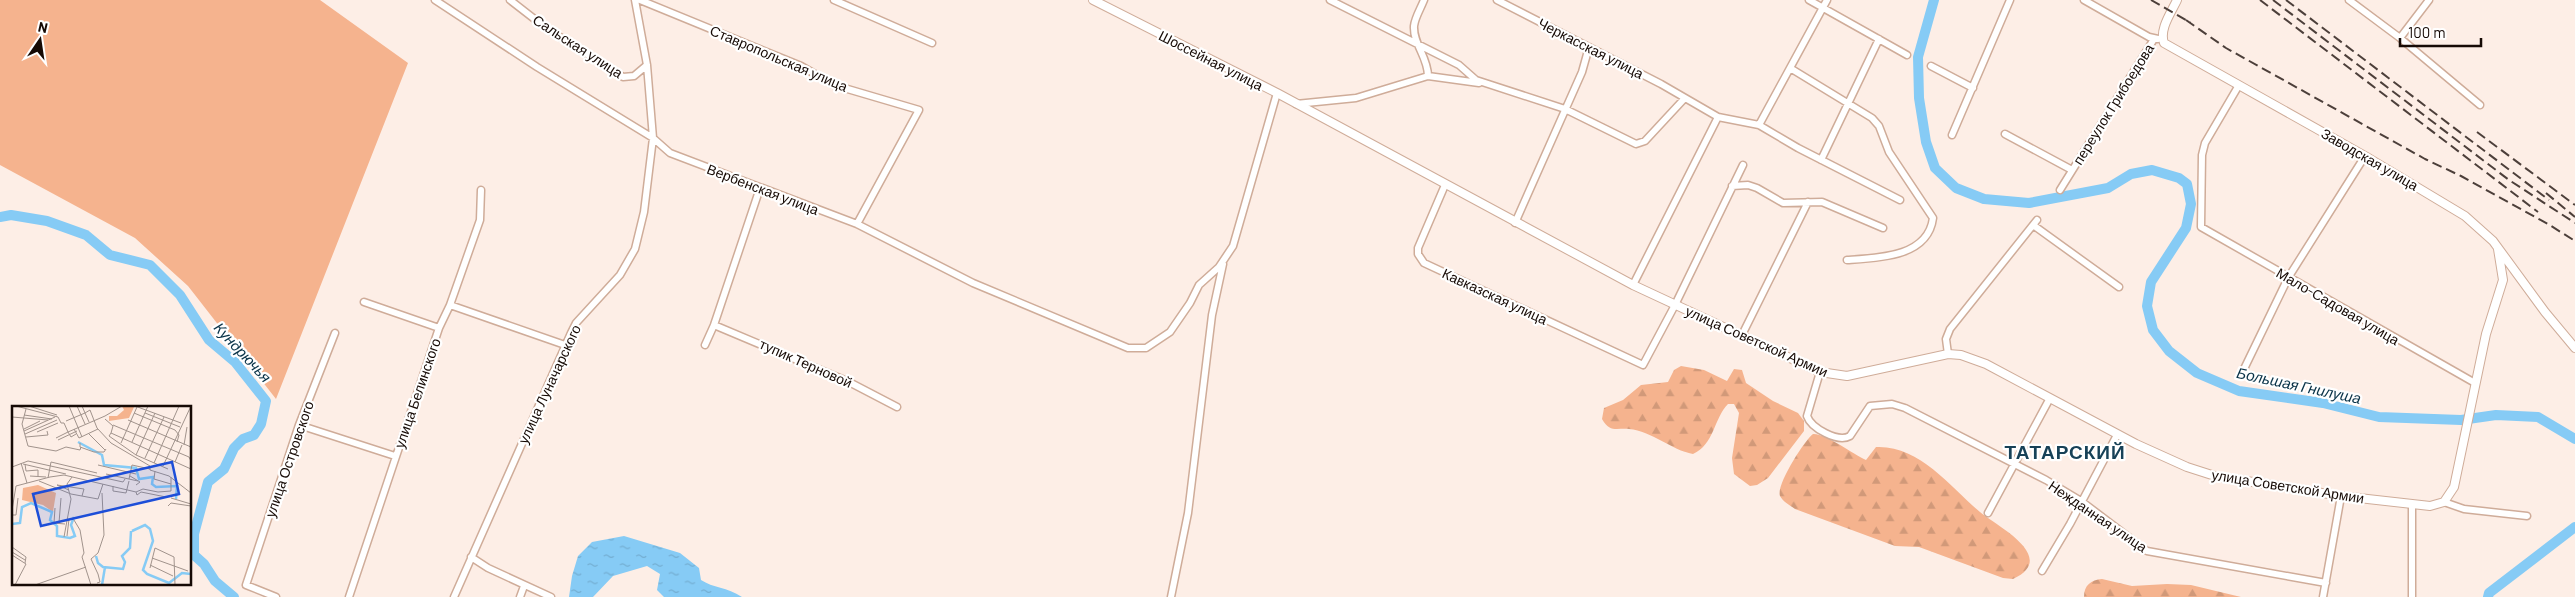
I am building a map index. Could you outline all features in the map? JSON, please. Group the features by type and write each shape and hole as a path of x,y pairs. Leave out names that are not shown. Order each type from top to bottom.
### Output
{"main road":[{"name":"Шоссейная улица","path":"1093,0 1328,121"},
{"path":"2158,39 2177,0"},
{"name":"Заводская улица","path":"2158,39 2168,47 2365,156 2465,216 2480,228 2498,249 2575,348"},
{"name":"улица Советской Армии","path":"1328,121 1514,223 1633,285 1820,372 1848,376 1921,358 1948,354 1961,355 1986,364 2117,435 2166,458 2214,476 2341,496 2430,506 2444,502"},
{"path":"2444,502 2454,487 2489,322 2503,280 2498,249"},
{"path":"2503,280 2520,279"}],"street":[{"name":"Вербенская улица","path":"435,0 537,67 653,138 670,153 857,224 973,283 1111,343 1138,350 1158,341 1174,326 1190,303 1199,285 1223,263"},
{"name":"Сальская улица","path":"510,0 546,28 623,77 634,76 647,65"},
{"name":"улица Луначарского","path":"454,597 565,344 576,323 613,285 635,249 644,212 653,138 647,65 635,0"},
{"name":"Ставропольская улица","path":"640,0 801,66 834,85 919,110 857,224"},
{"path":"834,0 932,43"},
{"path":"1330,0 1459,66 1469,76 1486,84 1565,109 1629,142 1641,144 1684,99"},
{"path":"1424,0 1414,25 1420,47 1428,65 1428,76"},
{"name":"Черкасская улица","path":"1497,0 1661,84 1718,117 1759,125 1821,160 1900,200"},
{"path":"1809,0 1907,55"},
{"path":"1759,125 1827,0"},
{"path":"1952,135 2010,0"},
{"path":"2084,0 2158,39"},
{"path":"2349,0 2400,38 2480,105"},
{"path":"2400,38 2429,0"},
{"path":"1821,160 1879,39"},
{"name":"переулок Грибоедова","path":"2060,190 2158,39"},
{"path":"1514,223 1587,58 1589,47"},
{"path":"1931,66 1972,88"},
{"path":"1790,68 1872,118 1879,126 1889,152 1933,218 1931,230 1924,240 1912,249 1871,258 1848,260"},
{"path":"1296,104 1356,98 1428,76 1486,84"},
{"name":"Мало-Садовая улица","path":"2239,85 2205,143 2202,155 2201,227 2475,383"},
{"path":"1171,597 1188,513 1212,315 1223,263 1233,246 1277,94"},
{"path":"1633,285 1718,117"},
{"name":"переулок Грибоедова","path":"2005,134 2072,170"},
{"path":"2244,370 2288,278 2365,156"},
{"path":"1675,304 1743,165"},
{"name":"Кавказская улица","path":"1445,185 1418,248 1418,254 1424,263 1642,365 1675,304"},
{"path":"1732,186 1748,185 1783,203 1822,202 1883,228"},
{"path":"704,345 714,325 760,188"},
{"name":"улица Белинского","path":"349,597 439,328 450,305 480,220 481,190"},
{"path":"1742,336 1808,202"},
{"path":"1948,354 1946,339 1950,329 2035,223 2119,287"},
{"path":"364,302 439,328"},
{"path":"450,305 565,344"},
{"name":"тупик Терновой","path":"714,325 849,382 897,407"},
{"name":"улица Островского","path":"276,597 246,585 299,425 335,333"},
{"name":"Нежданная улица","path":"1820,372 1808,412 1808,419 1835,437 1846,439 1850,436 1870,406 1892,404 1919,414 2046,480 2081,501 2147,551 2326,583"},
{"path":"1988,514 2050,398"},
{"path":"299,425 395,456"},
{"path":"2042,571 2070,524 2117,435"},
{"path":"2323,597 2341,496"},
{"name":"улица Советской Армии","path":"2444,502 2464,509 2527,516"},
{"path":"2412,504 2412,597"},
{"path":"472,557 524,586 551,597"},
{"path":"520,597 524,586"}],"green space":[{"path":"0,0 320,0 408,63 276,399 188,286 135,238 0,165"},
{"path":"1681,366 1704,370 1727,381 1734,369 1742,370 1746,383 1773,401 1798,413 1804,421 1804,431 1768,478 1757,485 1750,486 1734,474 1732,458 1739,413 1734,404 1728,404 1723,410 1710,438 1700,450 1693,454 1677,449 1637,430 1611,428 1602,419 1604,408 1623,400 1641,385 1668,382 1674,370"},
{"path":"1813,434 1832,440 1866,460 1876,447 1892,448 1920,460 1946,480 1980,512 2020,542 2027,552 2030,561 2026,570 2013,579 2003,578 1919,547 1895,546 1795,509 1781,498 1780,490 1786,473 1803,445"},
{"path":"2102,579 2132,586 2191,585 2241,597 2084,597 2085,589 2089,584"}],"water":[{"path":"624,536 680,553 699,568 701,580 742,597 664,597 657,590 660,574 647,566 613,576 593,597 569,597 572,576 578,556 592,542"}],"waterway":[{"name":"Большая Гнилуша","path":"1934,0 1918,57 1919,98 1926,142 1935,168 1956,188 1984,199 2029,203 2108,188 2131,174 2152,170 2179,178 2187,184 2191,204 2186,228 2151,282 2147,306 2153,330 2169,351 2197,373 2239,391 2323,403 2379,417 2461,420 2496,415 2538,417 2575,439"},
{"name":"Кундрючья","path":"0,217 11,215 47,221 86,235 110,255 150,265 180,295 209,340 235,362 266,401 261,424 254,435 243,439 234,448 224,469 208,482 194,534 194,555 204,564 215,581 234,597"},
{"name":"Большая Гнилуша","path":"2488,597 2489,593 2575,527"}],"railway":[{"path":"2151,0 2191,23"},
{"path":"2260,0 2538,212"},
{"path":"2273,0 2509,180 2575,223"},
{"path":"2286,0 2549,200"},
{"path":"2186,20 2226,48 2425,159 2461,176 2548,224 2575,241"},
{"path":"2477,132 2575,205"},
{"path":"2546,193 2575,217"}],"district":[{"name":"ТАТАРСКИЙ","path":"2065,451"}]}
